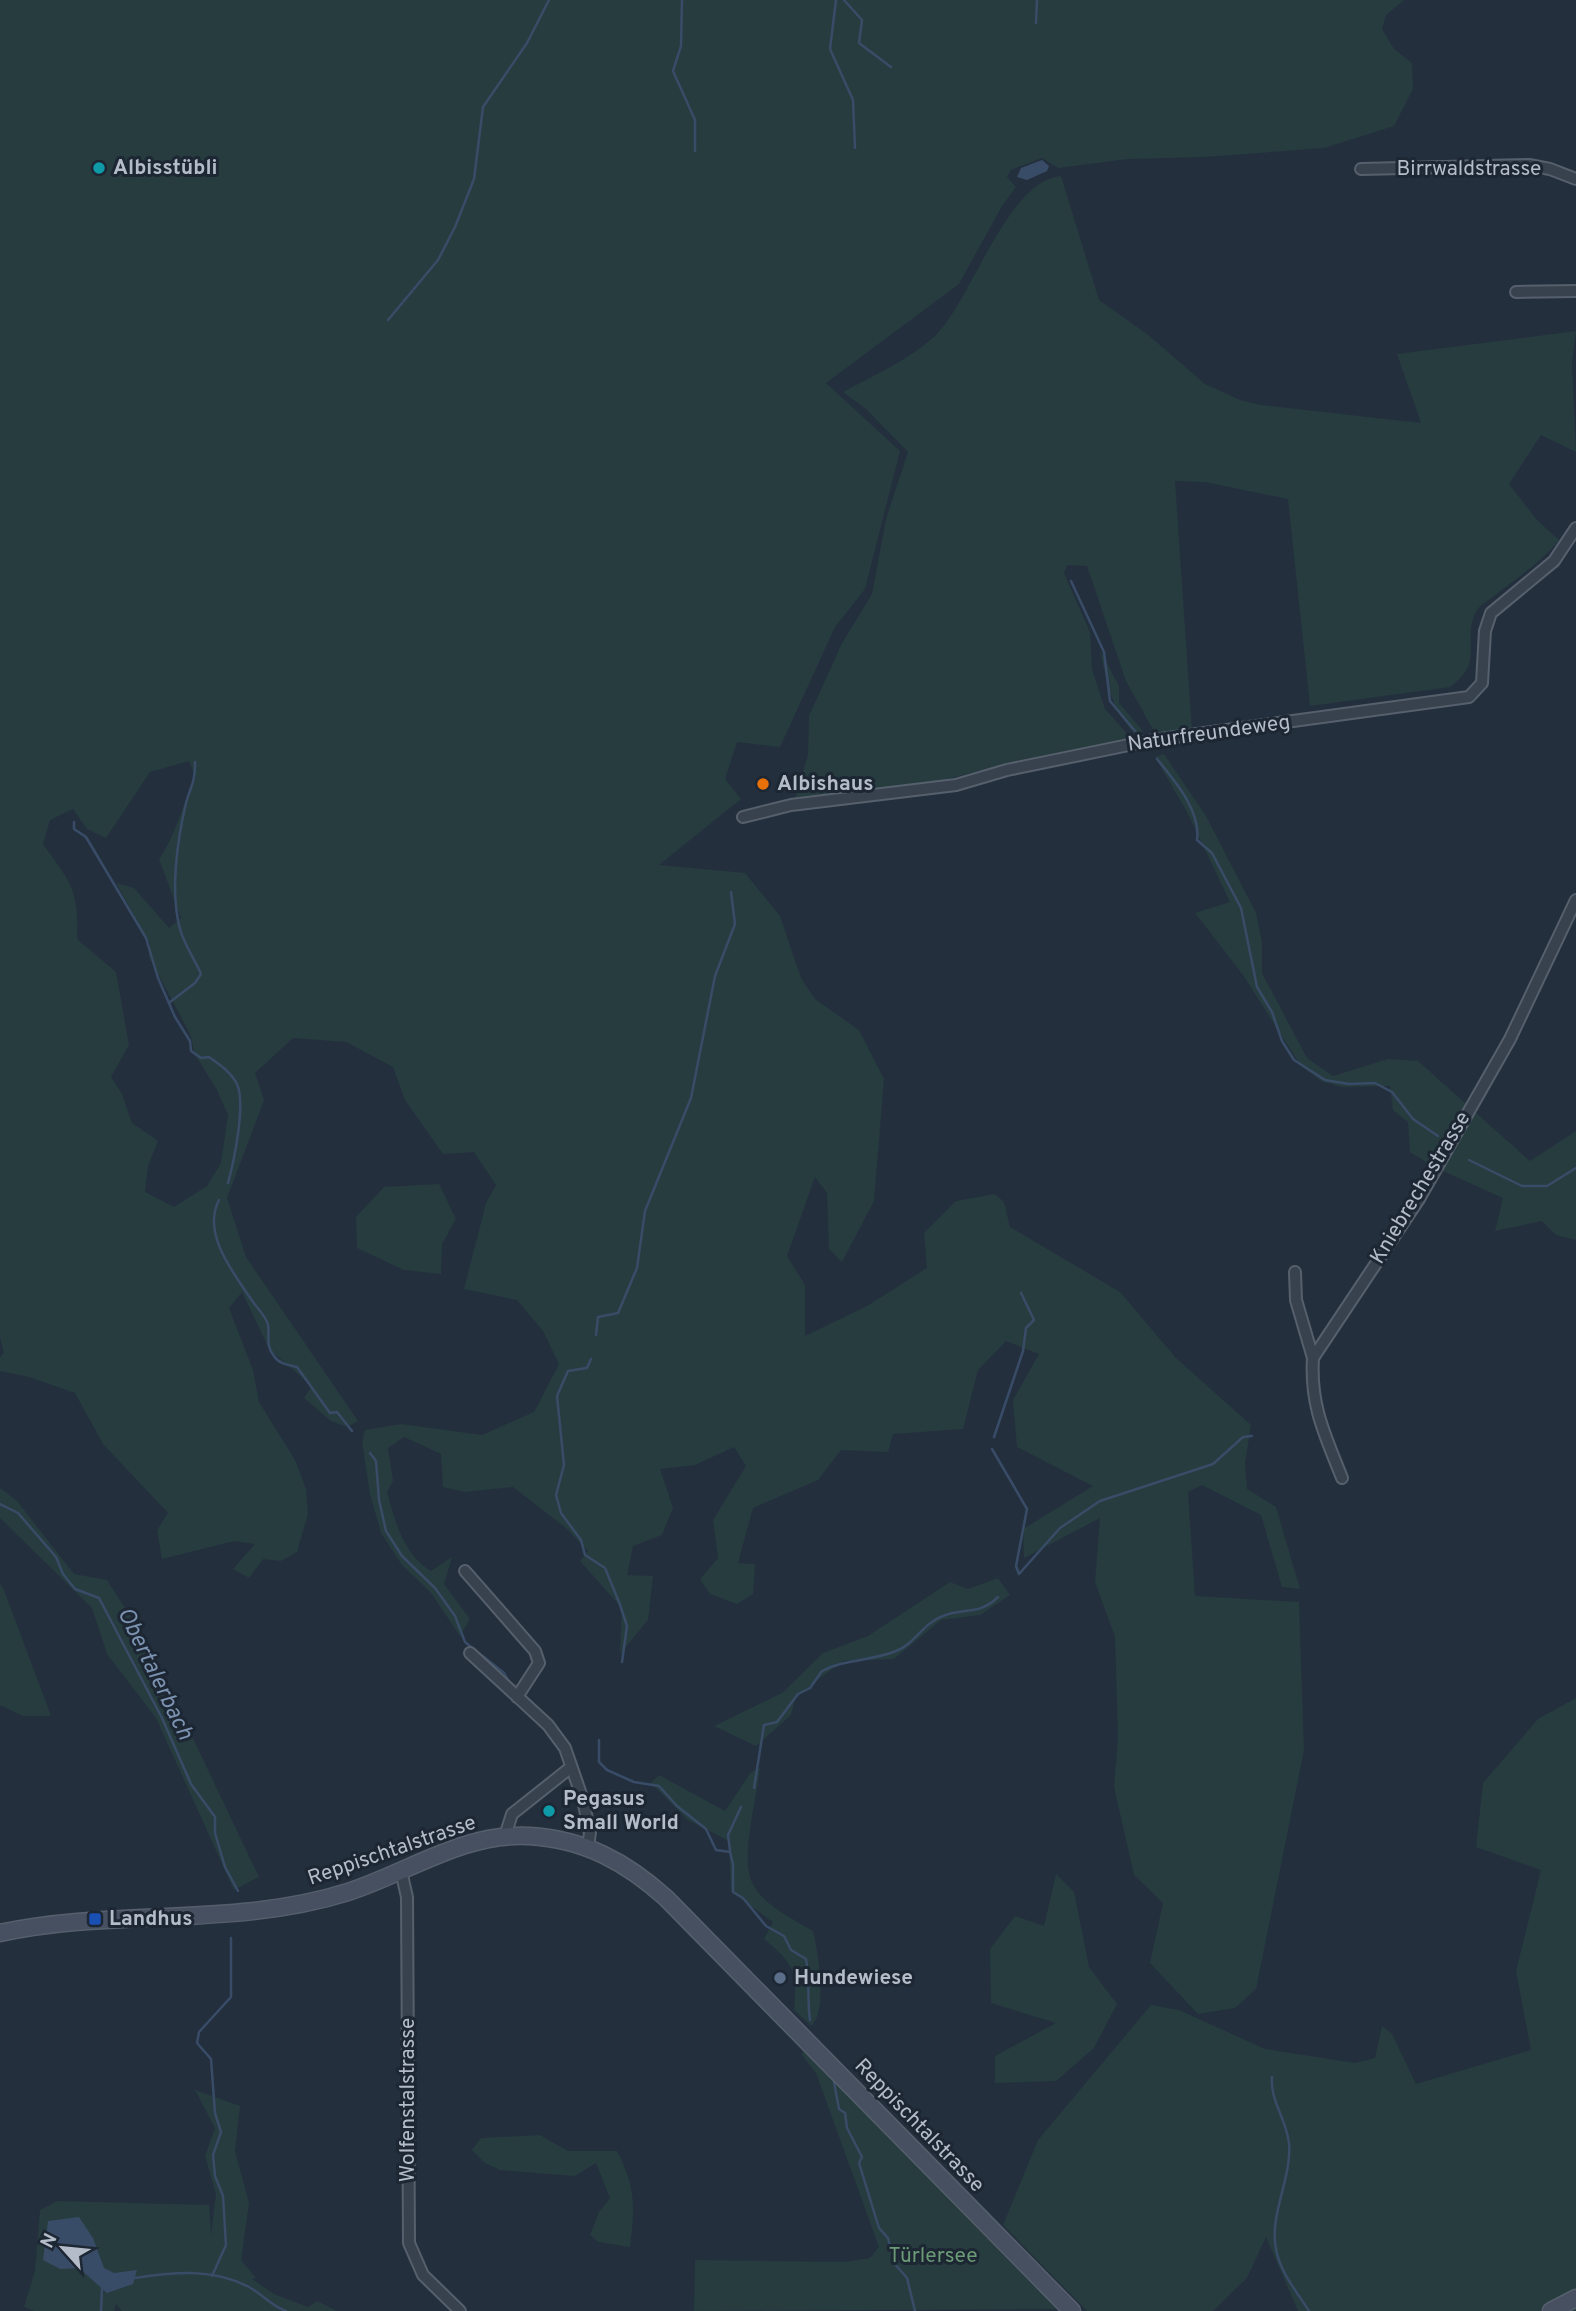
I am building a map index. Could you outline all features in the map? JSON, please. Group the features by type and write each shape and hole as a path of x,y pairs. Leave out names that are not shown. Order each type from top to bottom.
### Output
{"main road":[{"name":"Reppischtalstrasse","path":"0,1933 95,1919 171,1918 290,1907 349,1891 458,1848 505,1836 547,1837 587,1846 625,1865 666,1898 1072,2311"},
{"path":"1551,2311 1576,2298"}],"street":[{"name":"Birrwaldstrasse","path":"1361,169 1528,165 1550,169 1576,179"},
{"path":"1516,292 1576,291"},
{"name":"Naturfreundeweg","path":"743,817 791,806 956,785 1007,770 1153,740 1469,697 1482,683 1485,631 1491,613 1554,561 1576,528"},
{"name":"Kniebrechestrasse","path":"1313,1358 1419,1199 1510,1039 1576,900"},
{"path":"1295,1272 1296,1300 1313,1358 1311,1387 1317,1418 1342,1478"},
{"path":"465,1571 535,1651 539,1663 517,1697"},
{"path":"470,1653 548,1725 565,1748 583,1800 590,1833 587,1846"},
{"path":"505,1836 512,1814 570,1768"},
{"name":"Wolfenstalstrasse","path":"401,1871 407,1897 409,2243 423,2276 460,2311"}],"green space":[{"path":"0,0 1404,0 1386,15 1382,29 1394,49 1412,63 1413,89 1394,126 1324,148 1204,157 1128,159 1058,168 1042,158 1011,170 1007,177 1016,187 1002,206 959,284 826,383 900,451 865,589 835,627 780,747 737,742 725,779 741,799 659,865 745,873 780,916 801,978 815,999 859,1030 884,1079 874,1201 842,1262 829,1249 827,1193 815,1177 787,1256 805,1285 805,1336 867,1306 927,1268 924,1233 956,1201 995,1194 1004,1202 1010,1227 1120,1292 1176,1358 1251,1425 1245,1464 1247,1489 1276,1507 1300,1589 1282,1587 1261,1515 1202,1485 1188,1492 1195,1596 1299,1602 1304,1750 1256,1989 1235,2008 1198,2014 1150,1963 1163,1903 1134,1875 1114,1787 1118,1738 1115,1637 1095,1582 1100,1518 1024,1558 1023,1529 1093,1486 1017,1447 1013,1400 1039,1354 1006,1341 978,1370 963,1429 893,1434 888,1452 841,1450 818,1480 753,1508 738,1563 755,1564 753,1594 737,1604 710,1594 700,1579 718,1558 713,1520 746,1466 734,1447 695,1465 660,1469 673,1508 662,1535 633,1546 627,1575 653,1576 648,1620 620,1654 622,1608 580,1561 588,1551 566,1528 513,1487 465,1492 443,1487 441,1454 404,1437 388,1448 393,1481 387,1492 407,1546 413,1556 431,1571 452,1557 444,1584 470,1619 460,1636 431,1593 402,1565 381,1533 370,1494 362,1442 365,1430 401,1424 482,1435 534,1412 559,1364 543,1331 517,1300 464,1289 486,1203 496,1185 474,1152 443,1154 405,1100 393,1067 346,1042 293,1038 255,1073 264,1100 227,1198 246,1257 358,1421 347,1427 331,1421 304,1398 312,1386 269,1349 242,1292 229,1308 253,1370 259,1402 295,1460 306,1489 308,1514 297,1552 281,1561 263,1559 249,1578 233,1569 255,1544 234,1541 162,1559 157,1530 168,1513 103,1444 75,1393 29,1377 0,1371 0,1357 4,1353 0,1337","holes":["189,761 196,778 170,840 159,859 181,918 169,928 134,888 116,883 150,944 149,957 191,1036 194,1053 217,1090 228,1115 221,1163 207,1186 174,1207 145,1192 148,1166 158,1141 132,1123 122,1094 111,1077 129,1045 116,972 77,939 75,898 67,878 43,844 50,820 73,809 87,829 106,838 150,772"]},
{"path":"1061,176 1099,300 1147,334 1205,384 1240,400 1261,405 1421,423 1397,354 1576,331 1572,362 1576,452 1541,435 1509,484 1537,520 1559,540 1536,563 1478,608 1472,621 1467,668 1450,687 1310,706 1288,499 1205,482 1175,481 1192,731 1156,735 1126,681 1087,566 1067,565 1064,573 1090,632 1092,669 1105,709 1131,738 1025,759 920,786 795,798 808,755 809,716 842,643 872,594 886,519 908,452 866,409 843,392 903,360 935,336 949,319 1007,219 1024,198 1042,183"},
{"path":"1100,650 1119,686 1119,703 1143,731 1138,737 1116,708"},
{"path":"1164,754 1206,816 1256,913 1262,942 1262,973 1307,1058 1333,1076 1388,1059 1418,1061 1530,1161 1576,1131 1576,1240 1556,1235 1542,1221 1495,1231 1503,1198 1436,1168 1410,1152 1408,1122 1393,1110 1390,1086 1342,1087 1321,1081 1301,1066 1243,975 1195,913 1230,902 1187,812 1155,757"},
{"path":"439,1184 456,1219 442,1244 441,1274 404,1270 357,1248 356,1217 384,1187"},
{"path":"0,1488 17,1501 74,1574 107,1580 148,1644 259,1877 234,1890 156,1718 107,1654 92,1608 0,1518"},
{"path":"998,1578 1010,1595 980,1615 941,1620 894,1659 843,1661 796,1696 791,1715 756,1746 714,1726 782,1693 823,1653 868,1636 950,1582 968,1589"},
{"path":"0,1584 51,1716 23,1716 0,1705"},
{"path":"1576,1698 1576,2311 1298,2311 1266,2237 1247,2278 1213,2311 1087,2311 1003,2225 1038,2140 1151,2005 1179,2010 1265,2049 1355,2063 1375,2058 1382,2026 1392,2034 1416,2084 1531,2050 1516,1971 1541,1870 1476,1847 1483,1783 1538,1719"},
{"path":"760,1768 749,1841 748,1869 755,1889 769,1904 813,1931 819,1966 820,1995 816,2019 811,2026 794,2010 795,1986 792,1970 764,1939 773,1922 731,1892 729,1841 688,1820 651,1783 659,1775 725,1811 751,1772"},
{"path":"1056,1874 1074,1892 1089,1967 1117,2004 1094,2048 1056,2081 995,2083 995,2056 1056,2023 991,2003 990,1949 1015,1916 1044,1926"},
{"name":"Türlersee","path":"807,2050 1061,2309 694,2311 695,2260 845,2262 870,2258 879,2247 816,2073 801,2054"},
{"path":"195,2090 240,2106 235,2151 249,2203 241,2260 256,2278 252,2279 274,2294 308,2307 317,2301 337,2311 122,2311 116,2304 114,2311 34,2311 24,2307 35,2271 40,2210 57,2201 209,2205 211,2235 216,2194 205,2156 215,2128"},
{"path":"540,2135 568,2151 617,2151 631,2187 633,2221 630,2247 598,2242 590,2235 599,2212 610,2198 596,2163 575,2176 500,2170 485,2163 472,2150 481,2138"}],"water":[{"path":"1042,160 1049,166 1047,171 1027,180 1017,177 1021,168"},
{"path":"79,2217 93,2238 104,2268 114,2273 137,2270 133,2284 107,2293 79,2268 60,2269 43,2260 48,2221"}],"waterway":[{"path":"388,320 438,260 455,227 474,179 483,107 527,43 549,0"},
{"path":"682,0 681,46 673,71 695,120 695,151"},
{"path":"836,0 830,49 853,100 855,148"},
{"path":"844,0 862,20 859,43 891,67"},
{"path":"1036,23 1037,0"},
{"path":"1071,581 1104,652 1110,701 1140,737"},
{"path":"1157,759 1191,807 1197,840 1212,853 1241,908 1257,987 1272,1012 1282,1041 1294,1060 1325,1080 1349,1084 1375,1083 1392,1092 1413,1119 1438,1136"},
{"path":"170,1002 195,983 201,974 182,935 175,899 180,834 195,762"},
{"path":"74,822 74,829 86,837 146,938 158,978 175,1017 190,1041 191,1051 201,1058 209,1057 217,1062 237,1084 240,1118 228,1183"},
{"path":"596,1335 598,1317 618,1313 637,1268 645,1211 691,1098 715,976 735,924 731,892"},
{"path":"1469,1160 1522,1186 1547,1186 1576,1168"},
{"path":"219,1200 214,1226 217,1240 230,1267 266,1319 271,1352 281,1362 297,1367 330,1413 337,1412 352,1431"},
{"path":"994,1437 1023,1351 1026,1328 1034,1320 1021,1293"},
{"path":"591,1359 587,1368 568,1371 557,1396 564,1465 556,1495 561,1513 581,1540 585,1555 605,1568 619,1602 627,1626 622,1662"},
{"path":"1019,1574 1060,1528 1100,1501 1213,1464 1243,1437 1252,1436"},
{"path":"992,1449 1027,1509 1016,1566 1019,1574"},
{"path":"370,1453 376,1461 379,1500 386,1531 402,1556 435,1588 455,1616 465,1642 504,1673 509,1682"},
{"name":"Obertalerbach","path":"0,1504 18,1513 56,1557 63,1574 75,1589 99,1598 162,1718 191,1784 215,1817 215,1833 225,1867 238,1891"},
{"path":"754,1788 764,1725 777,1722 798,1694 810,1688 822,1671 896,1651 909,1644 936,1619 951,1613 984,1607 998,1597"},
{"path":"599,1740 599,1762 607,1770 634,1782 659,1786 677,1806 706,1829 716,1850 730,1852 733,1892 743,1898 766,1926 784,1936 791,1950 806,1959 810,2020"},
{"path":"730,1850 728,1835 741,1807"},
{"name":"Obertalerbach","path":"212,2276 226,2245 223,2196 215,2176 213,2155 221,2132 215,2113 211,2059 197,2043 199,2032 231,1997 231,1938"},
{"path":"1272,2077 1273,2094 1289,2143 1287,2170 1276,2223 1276,2249 1285,2274 1309,2311"},
{"path":"834,2082 839,2109 845,2113 847,2128 862,2157 859,2163 879,2228 888,2238 894,2263 907,2278 915,2311"},
{"name":"Obertalerbach","path":"135,2278 178,2273 221,2277 249,2287 286,2311"},
{"path":"101,2311 102,2289"}],"place":[{"name":"Albisstübli","path":"99,168"},
{"name":"Albishaus","path":"763,784"},
{"name":"Pegasus Small World","path":"549,1811"},
{"name":"Landhus","path":"95,1919"},
{"name":"Hundewiese","path":"780,1978"}]}
